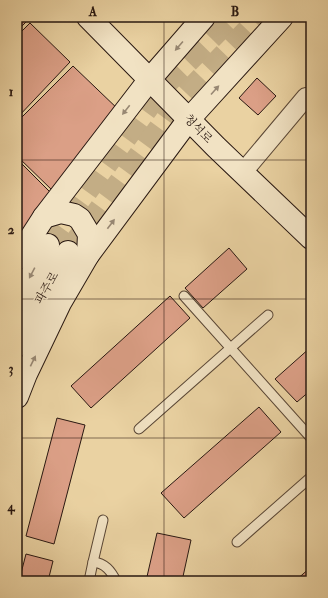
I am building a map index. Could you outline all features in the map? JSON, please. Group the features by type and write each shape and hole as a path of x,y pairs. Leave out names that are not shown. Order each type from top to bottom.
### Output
{"main road":[{"name":"청석로","path":"88,17 189,119 311,238"},
{"path":"17,259 44,217 150,79 204,17"},
{"path":"17,397 26,374 60,303 68,250 282,17"},
{"path":"44,217 60,212 74,215 80,219 90,234 68,250"},
{"name":"파주로","path":"17,301 68,250"},
{"name":"파주로","path":"17,346 34,311 68,250"}],"street":[{"path":"243,172 309,96"}],"lane":[{"path":"184,296 311,438"},
{"path":"139,429 231,349 268,314"},
{"path":"237,542 311,476"},
{"path":"90,581 103,520"},
{"path":"94,562 99,562 109,569 116,581"}],"building":[{"path":"17,17 25,17 28,20 17,31"},
{"path":"30,23 70,62 17,118 17,36"},
{"path":"73,66 121,112 54,192 17,156 17,122"},
{"path":"257,78 276,96 258,115 239,98"},
{"path":"17,159 55,197 17,242"},
{"path":"229,248 247,269 203,308 185,288"},
{"path":"170,296 190,318 91,408 71,386"},
{"path":"311,347 311,390 297,402 275,379"},
{"path":"259,407 281,432 184,518 161,493"},
{"path":"57,418 85,425 54,544 26,536"},
{"path":"157,533 191,540 182,581 146,581"},
{"path":"26,554 53,561 48,581 19,581"},
{"path":"311,567 311,581 295,581"}],"tunnel":[{"path":"48,245 163,87 232,17"},
{"path":"68,252 180,100 260,17"}]}
